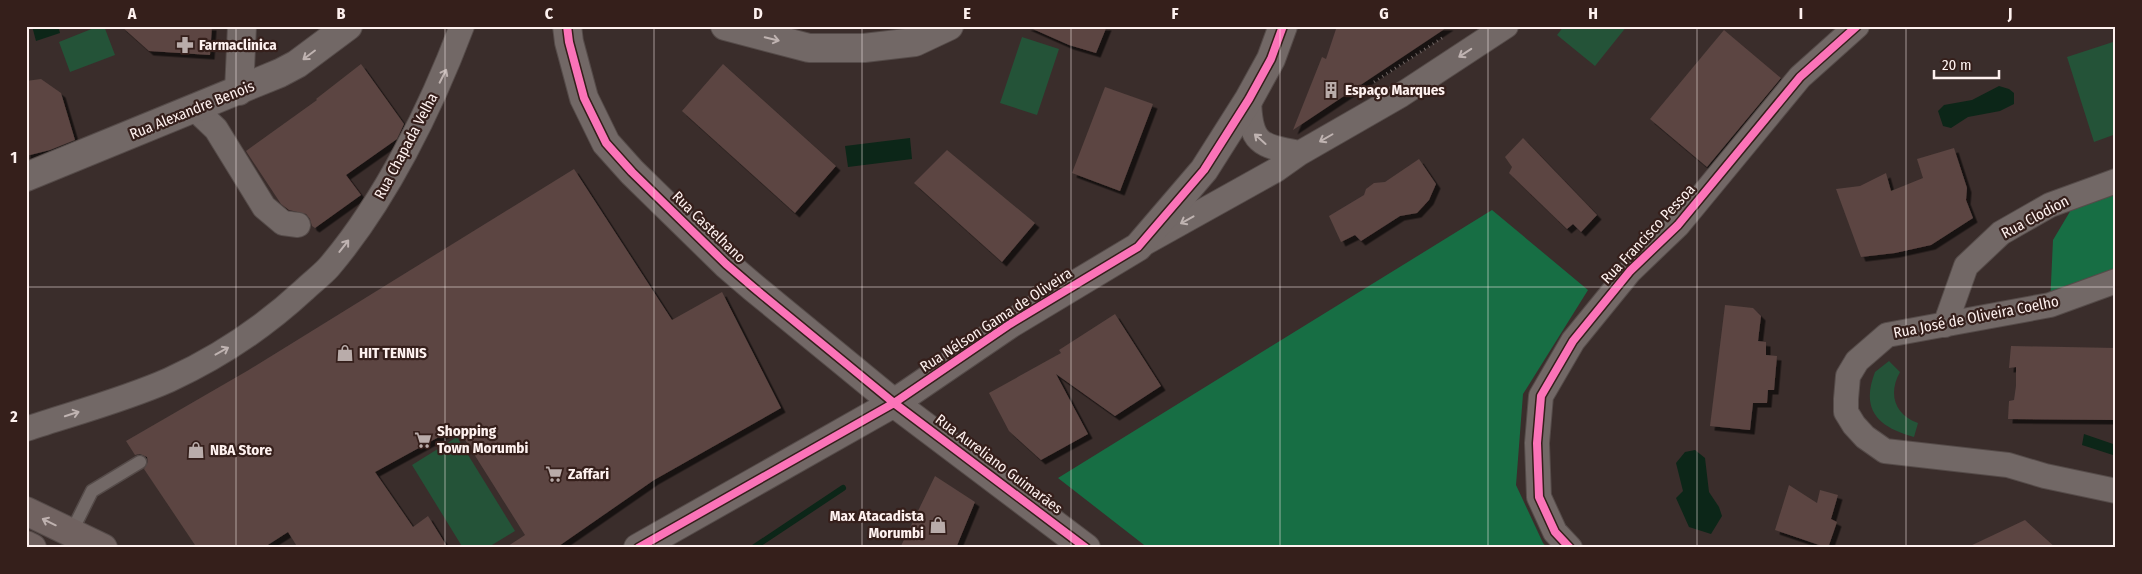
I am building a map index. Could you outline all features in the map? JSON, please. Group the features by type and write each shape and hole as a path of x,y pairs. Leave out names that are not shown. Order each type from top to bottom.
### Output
{"main road":[{"path":"26,511 103,548"},
{"path":"26,545 32,548"}],"street":[{"path":"239,91 242,26"},
{"name":"Rua Alexandre Benois","path":"26,177 280,74 297,64 348,26"},
{"name":"Rua Chapada Velha","path":"26,429 169,380 244,338 280,312 301,293 328,268 388,185 446,68 462,26"},
{"name":"Rua Castelhano","path":"567,26 569,42 584,98 606,143 632,172 726,264 894,403"},
{"path":"724,26 810,48 855,48 915,42 949,26"},
{"name":"Rua Nélson Gama de Oliveira","path":"638,548 894,403 1010,324 1138,247 1204,170 1249,100 1271,59 1283,26"},
{"path":"1138,247 1276,170 1300,153 1401,95 1506,26"},
{"name":"Rua Francisco Pessoa","path":"1570,548 1555,532 1539,497 1537,443 1541,396 1573,341 1630,271 1678,225 1800,77 1857,26"},
{"path":"1249,100 1250,119 1254,135 1269,148 1300,153"},
{"path":"195,109 216,129 264,207 283,223 298,225"},
{"name":"Rua Clodion","path":"1945,325 1966,266 2001,233 2050,205 2116,181"},
{"name":"Rua José de Oliveira Coelho","path":"2116,281 2050,305 1887,335 1857,361 1848,376 1846,412 1865,437 1876,446 1888,452 2008,465 2045,476 2116,491"},
{"name":"Rua Aureliano Guimarães","path":"894,403 1086,548"}],"lane":[{"path":"76,523 92,491 140,462"}],"path":[{"path":"1372,84 1445,37"}],"shaded area":[{"path":"32,26 58,26 60,33 36,41"},
{"path":"99,26 104,26 115,55 70,72 59,42"},
{"path":"1564,26 1627,26 1595,66 1557,35"},
{"path":"1022,37 1059,49 1037,115 1000,103"},
{"path":"2116,41 2116,134 2094,142 2067,57"},
{"path":"1999,86 2009,89 2014,93 2014,104 2000,111 1968,117 1951,128 1943,126 1938,111 1944,105 1972,100"},
{"path":"910,138 912,159 848,167 845,146"},
{"path":"1889,361 1900,372 1894,388 1894,395 1899,409 1903,415 1918,423 1914,437 1891,428 1882,422 1872,407 1870,397 1875,372"},
{"path":"2084,434 2116,445 2116,456 2082,445"},
{"path":"457,437 515,531 487,548 463,548 412,465"},
{"path":"1695,450 1705,458 1709,492 1719,507 1722,516 1711,534 1689,527 1676,498 1683,491 1676,463 1685,452"}],"green space":[{"path":"2116,181 2116,287 2050,305 2053,240 2081,193"},
{"path":"1492,210 1588,290 1523,394 1516,485 1547,548 1148,548 1058,478"}],"building":[{"path":"121,26 212,26 210,55 149,51"},
{"path":"1026,26 1107,26 1096,53 1069,45"},
{"name":"Espaço Marques","path":"1337,26 1449,26 1293,130 1322,57 1326,59"},
{"path":"1724,30 1781,78 1707,167 1650,119"},
{"path":"361,64 404,124 397,139 346,175 361,195 315,228 306,214 289,210 281,204 246,151 317,100"},
{"path":"723,64 836,166 795,213 682,111"},
{"path":"41,79 61,93 75,140 50,150 26,156 26,81"},
{"path":"1105,87 1153,104 1120,191 1072,173"},
{"path":"1523,138 1597,215 1581,232 1573,224 1567,229 1509,173 1512,167 1505,157"},
{"path":"1954,148 1967,188 1966,200 1973,218 1931,245 1895,253 1861,257 1836,189 1860,186 1886,173 1891,191 1923,178 1917,159"},
{"path":"947,150 1035,223 1002,262 914,183"},
{"path":"1419,159 1436,184 1429,200 1417,213 1400,216 1361,241 1355,235 1341,242 1329,216 1364,195 1366,189 1374,183 1385,182"},
{"path":"574,169 672,320 722,292 781,408 654,480 556,548 505,548 525,535 457,427 375,472 413,527 428,516 448,548 298,548 288,532 263,548 197,548 144,469 148,462 147,457 140,454 135,455 126,441 247,371"},
{"path":"1725,305 1753,308 1761,316 1758,341 1766,342 1766,355 1777,356 1774,390 1768,390 1767,403 1753,403 1750,430 1710,426"},
{"path":"1115,314 1161,386 1115,416 1056,374 1088,434 1041,460 1009,431 989,393 1061,353 1059,350"},
{"path":"2011,346 2116,348 2116,420 2008,419 2009,401 2014,400 2016,386 2016,367 2009,368"},
{"name":"Max Atacadista Morumbi","path":"935,476 975,502 956,548 900,548"},
{"path":"1789,485 1817,503 1820,490 1838,495 1831,519 1837,522 1828,548 1775,530"},
{"path":"2025,520 2056,548 1966,548"}],"waterway":[{"path":"753,548 843,488"}],"cycle path":[{"path":"567,26 569,42 584,98 606,143 632,172 726,264 754,288 894,403 1086,548"},
{"path":"638,548 894,403 1010,324 1138,247 1204,170 1249,99 1271,59 1283,26"},
{"path":"1570,548 1555,532 1539,497 1537,443 1541,396 1573,341 1630,271 1678,225 1800,77 1857,26"}],"place":[{"name":"Farmaclinica","path":"185,45"},
{"name":"Espaço Marques","path":"1331,90"},
{"name":"HIT TENNIS","path":"345,353"},
{"name":"Shopping Town Morumbi","path":"423,440"},
{"name":"NBA Store","path":"196,450"},
{"name":"Zaffari","path":"554,474"},
{"name":"Max Atacadista Morumbi","path":"938,525"}]}
